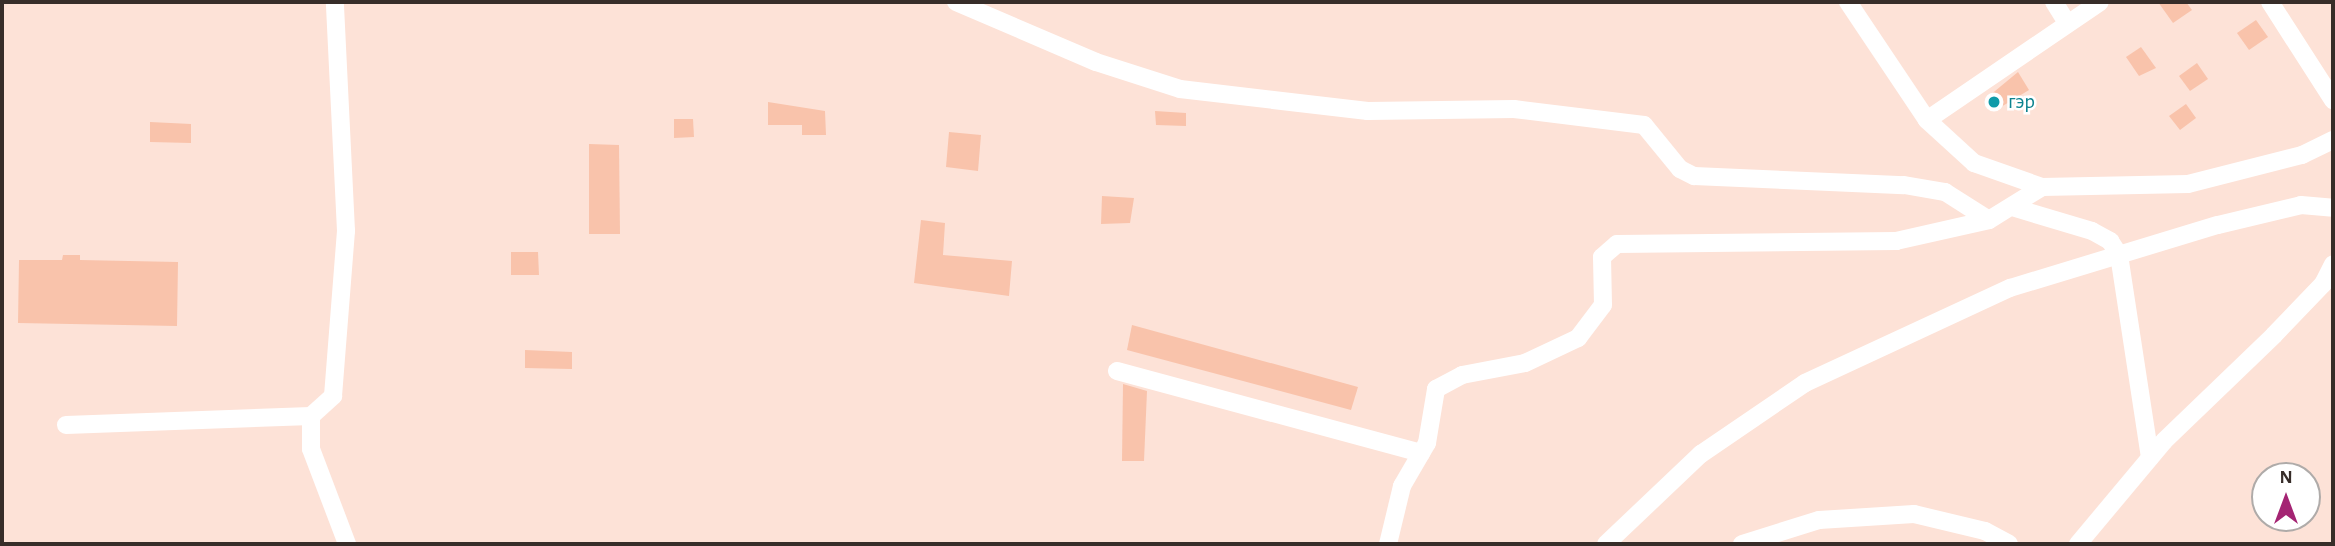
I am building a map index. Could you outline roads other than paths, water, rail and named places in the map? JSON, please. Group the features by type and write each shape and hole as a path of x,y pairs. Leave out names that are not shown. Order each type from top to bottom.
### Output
{"street":[{"path":"66,425 311,416 333,396 346,231 335,2"},
{"path":"956,2 1096,62 1180,89 1368,111 1514,108 1644,125 1681,169 1694,176 1904,184 1945,192 1989,220"},
{"path":"1849,2 1927,120 1974,163 2042,187 2188,184 2302,155 2333,140"},
{"path":"2054,2 2067,23"},
{"path":"1927,120 2100,2"},
{"path":"2270,2 2333,100"},
{"path":"1388,544 1402,485 1421,453 1436,389 1462,375 1525,363 1578,338 1603,305 1602,257 1617,244 1896,241 1989,220 2015,208 2042,187"},
{"path":"1606,544 1701,454 1805,383 2010,288 2301,205 2333,208"},
{"path":"2015,208 2092,231 2110,241 2119,255 2150,458"},
{"path":"2078,544 2150,458 2323,284 2333,264"},
{"path":"1118,371 1421,453"},
{"path":"311,416 311,449 347,544"},
{"path":"1742,544 1819,520 1914,514 1985,531 2009,544"}],"place":[{"name":"гэр","path":"1994,102"}]}
